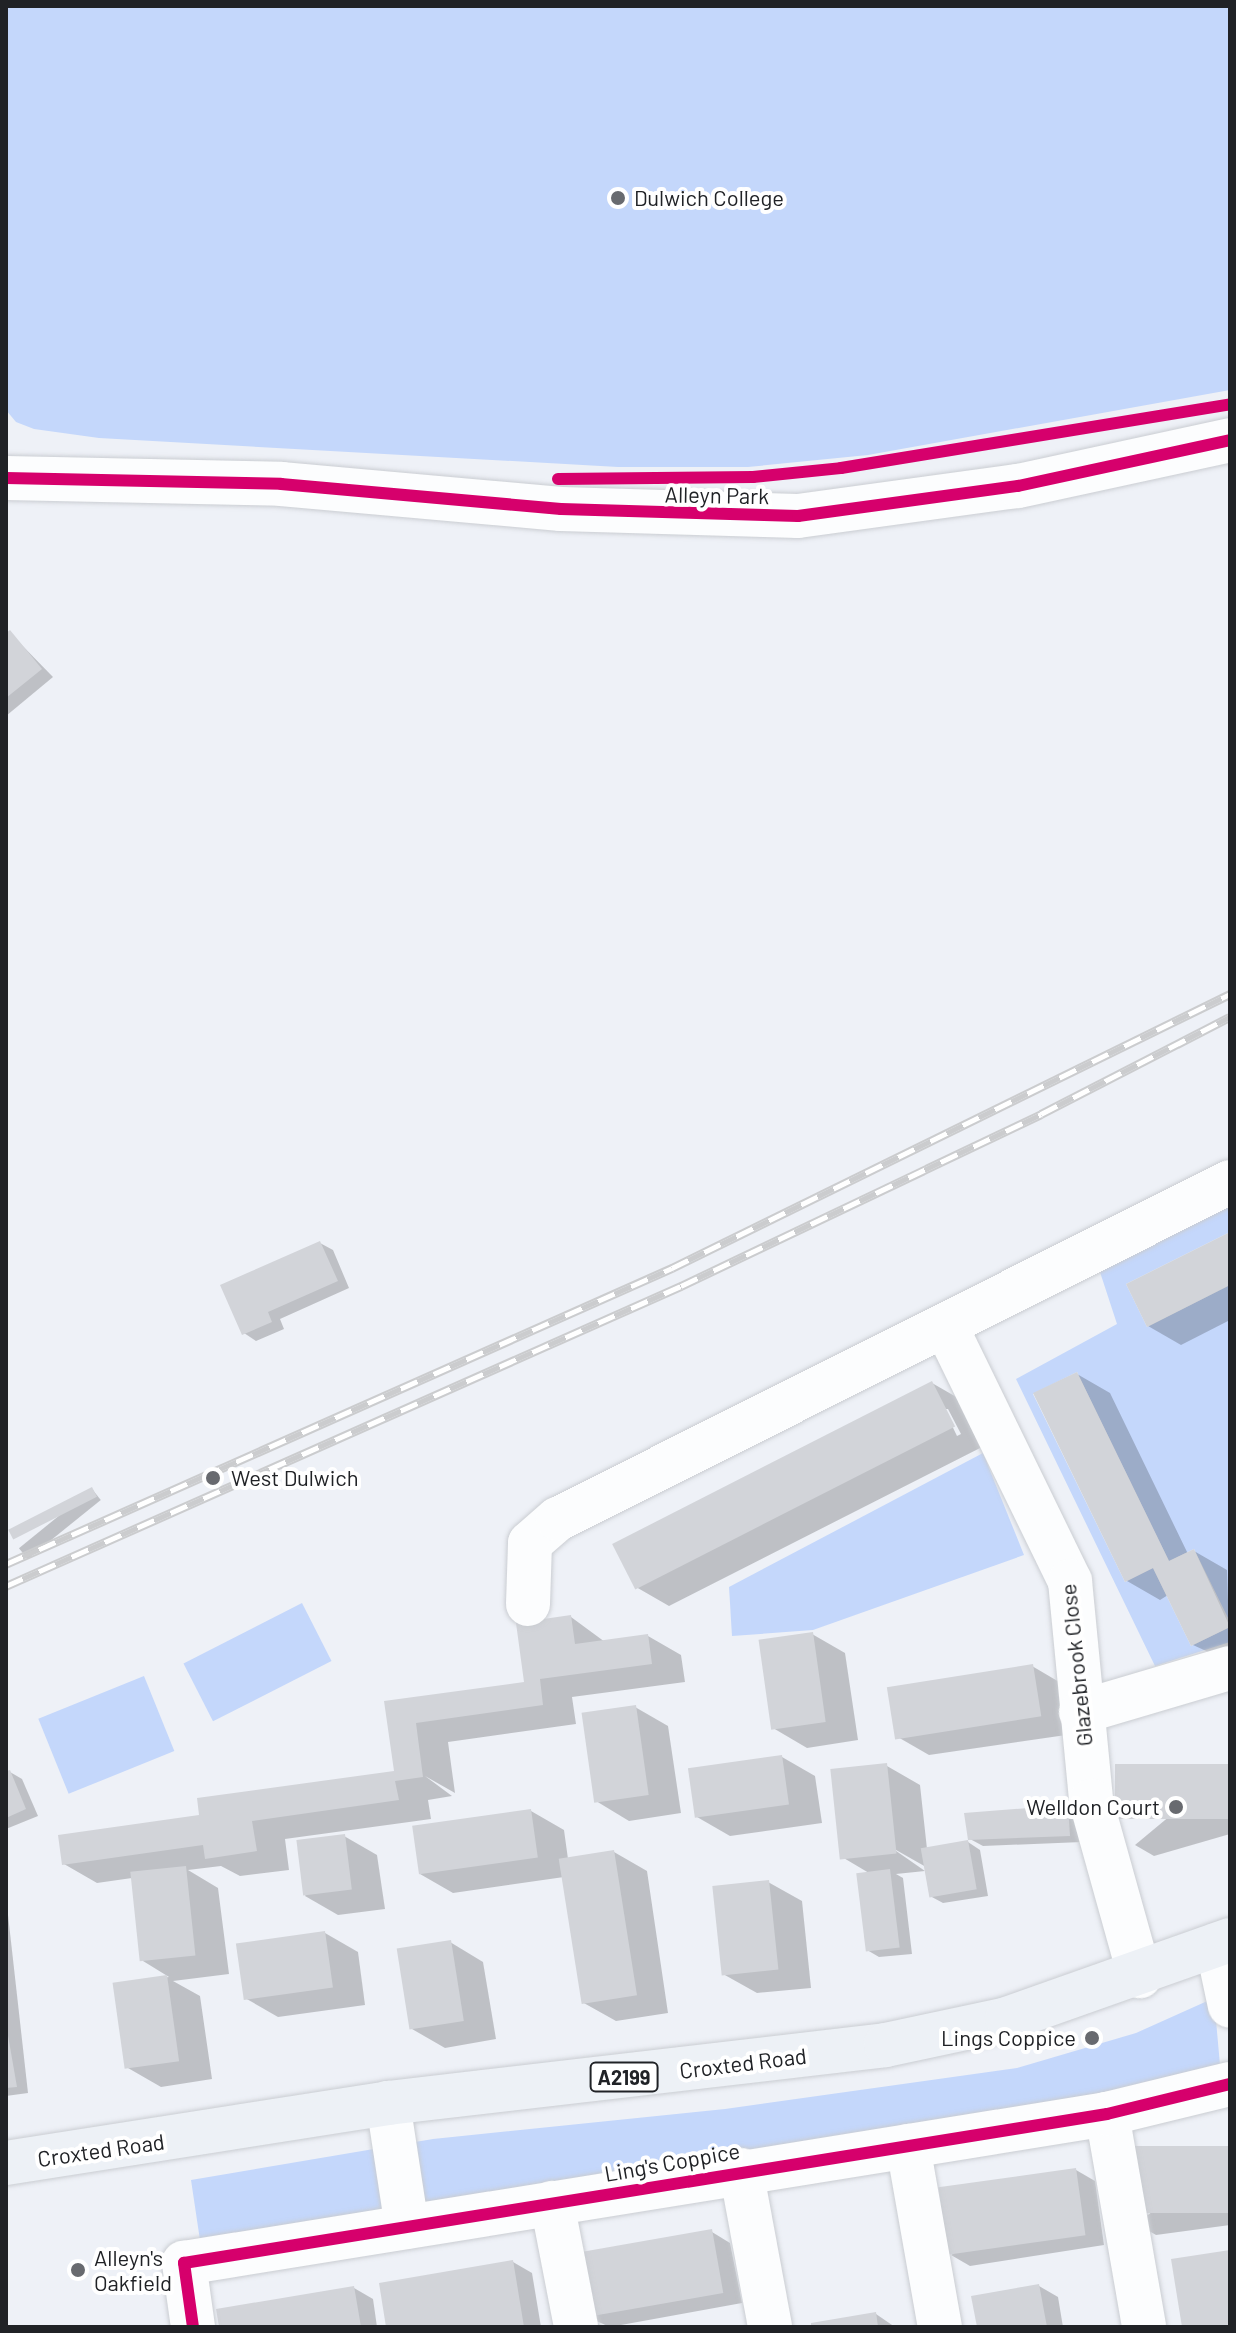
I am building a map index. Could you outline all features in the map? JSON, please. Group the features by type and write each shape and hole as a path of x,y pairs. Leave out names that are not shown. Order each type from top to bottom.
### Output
{"main road":[{"name":"Croxted Road","path":"6,2163 388,2103 886,2045 1007,2019 1140,1976 1223,1943"}],"street":[{"name":"Alleyn Park","path":"6,478 281,484 561,509 798,516 1018,486 1230,440"},
{"path":"528,1604 530,1543 558,1519 1230,1182"},
{"name":"Glazebrook Close","path":"946,1327 1070,1581 1091,1801 1140,1976"},
{"path":"1081,1712 1230,1668"},
{"path":"1223,1943 1230,2006"},
{"name":"Ling's Coppice","path":"193,2327 184,2263 741,2170 1107,2114 1230,2084"},
{"path":"388,2103 407,2227"},
{"path":"1107,2114 1144,2327"},
{"path":"908,2146 940,2327"},
{"name":"Ling's Coppice","path":"741,2170 770,2327"},
{"path":"552,2203 576,2327"}],"shaded area":[{"name":"Dulwich College","path":"6,6 1230,6 1230,390 868,455 748,467 618,467 99,438 34,429 16,422 6,410"},
{"path":"1230,1204 1230,1232 1126,1284 1147,1327 1230,1285 1230,1622 1194,1549 1169,1561 1077,1372 1033,1394 1125,1582 1153,1568 1191,1646 1230,1627 1230,1642 1155,1666 1016,1379 1117,1324 1099,1269"},
{"path":"983,1453 1024,1555 813,1630 732,1636 729,1587"},
{"path":"302,1603 332,1661 213,1721 183,1663"},
{"path":"144,1676 174,1751 69,1794 38,1719"},
{"path":"1214,1998 1220,2065 1104,2097 201,2247 191,2180 433,2139 725,2109 1017,2068 1136,2033"}],"building":[{"path":"10,630 42,669 6,698 6,633"},
{"path":"1230,1232 1230,1285 1147,1327 1126,1284"},
{"path":"320,1241 338,1281 268,1312 272,1322 242,1335 220,1285"},
{"path":"1077,1372 1169,1561 1194,1549 1230,1627 1191,1646 1153,1568 1125,1582 1033,1393"},
{"path":"932,1381 955,1426 635,1589 612,1544"},
{"path":"92,1487 97,1497 13,1539 8,1530"},
{"path":"571,1615 575,1644 648,1634 652,1664 540,1679 543,1705 416,1723 423,1777 395,1781 399,1800 252,1821 257,1851 205,1859 203,1845 62,1865 58,1835 199,1815 197,1798 394,1771 384,1701 524,1682 516,1623"},
{"path":"813,1632 826,1722 771,1730 759,1640"},
{"path":"1033,1664 1041,1716 895,1739 887,1687"},
{"path":"636,1705 649,1795 594,1803 582,1713"},
{"path":"782,1755 789,1805 695,1818 688,1768"},
{"path":"887,1763 897,1854 840,1859 830,1769"},
{"name":"Welldon Court","path":"1115,1764 1230,1764 1230,1819 1115,1819"},
{"path":"10,1770 26,1809 6,1818 6,1771"},
{"path":"1068,1805 1070,1836 968,1840 964,1813"},
{"path":"531,1809 538,1858 419,1874 412,1826"},
{"path":"345,1834 352,1890 303,1896 296,1840"},
{"path":"968,1840 977,1889 929,1898 921,1848"},
{"path":"614,1850 637,1995 582,2004 559,1859"},
{"path":"186,1866 195,1956 140,1961 130,1872"},
{"path":"890,1869 900,1947 866,1952 856,1873"},
{"path":"769,1880 778,1970 722,1975 712,1886"},
{"path":"325,1931 333,1987 244,2000 236,1944"},
{"path":"451,1940 464,2021 410,2030 397,1949"},
{"path":"167,1975 179,2061 125,2069 113,1983"},
{"path":"6,2024 17,2087 6,2088"},
{"path":"1125,2146 1230,2146 1230,2213 1125,2213"},
{"path":"1076,2168 1085,2235 948,2255 938,2187"},
{"path":"712,2229 723,2293 585,2317 574,2253"},
{"path":"1230,2250 1230,2327 1182,2327 1171,2259"},
{"path":"513,2260 524,2327 386,2327 379,2283"},
{"path":"1039,2284 1047,2327 977,2327 971,2296"},
{"path":"354,2286 361,2327 219,2327 216,2309"},
{"path":"876,2312 878,2327 811,2327 811,2323"}],"railway":[{"path":"6,1564 672,1268 1230,994"},
{"path":"6,1586 681,1286 1041,1114 1230,1017"}],"cycle path":[{"path":"558,479 753,477 841,468 1230,404"},
{"path":"6,478 281,484 561,509 798,516 1018,486 1230,440"},
{"path":"193,2327 184,2263 1107,2114 1230,2084"}],"place":[{"name":"Dulwich College","path":"618,198"},
{"name":"West Dulwich","path":"213,1478"},
{"name":"Welldon Court","path":"1176,1807"},
{"name":"Lings Coppice","path":"1092,2038"},
{"name":"Alleyn's Oakfield","path":"78,2270"}]}
